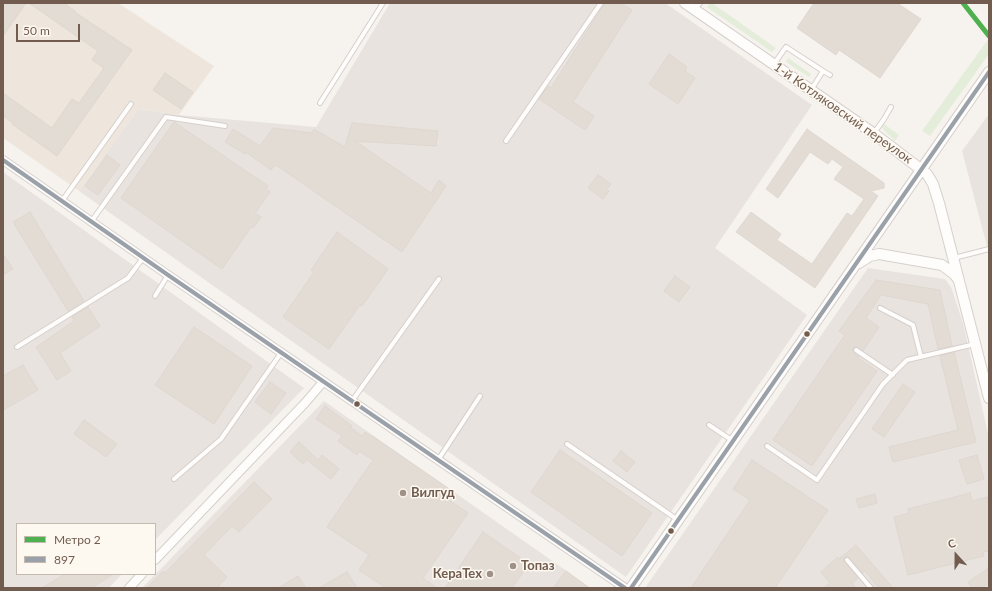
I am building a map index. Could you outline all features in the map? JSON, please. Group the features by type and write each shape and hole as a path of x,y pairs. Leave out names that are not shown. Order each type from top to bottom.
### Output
{"street":[{"name":"1-й Котляковский переулок","path":"685,3 697,6 774,64 873,133 927,174 932,184 954,258 989,398"},
{"path":"631,588 989,72"},
{"path":"3,160 280,353 625,588"},
{"path":"855,267 862,260 879,254 942,265 954,274 962,290"},
{"path":"156,559 305,403 323,382"},
{"path":"128,588 141,575"}],"lane":[{"path":"320,103 384,3"},
{"path":"506,141 601,3"},
{"path":"774,64 786,47 830,75"},
{"path":"811,90 823,71"},
{"path":"62,202 131,104"},
{"path":"873,133 891,107"},
{"path":"91,222 166,117 224,126"},
{"path":"954,258 989,249"},
{"path":"17,347 128,278 143,258"},
{"path":"155,296 168,275"},
{"path":"352,401 439,279"},
{"path":"880,308 913,325 921,357"},
{"path":"767,446 817,480 883,384 907,360 976,344"},
{"path":"856,350 893,375"},
{"path":"174,479 221,439 280,353"},
{"path":"438,460 480,396"},
{"path":"709,425 734,440"},
{"path":"567,444 678,521"},
{"path":"847,560 871,588"}],"shaded area":[{"path":"3,3 118,3 214,66 179,115 138,109 79,191 3,138"},
{"path":"390,3 665,3 812,105 715,248 807,315 626,577 79,191 138,109 179,115 316,127"},
{"path":"989,114 989,254 962,151"},
{"path":"3,172 304,388 156,539 156,523 16,523 16,575 121,575 109,588 3,588"},
{"path":"868,268 945,279 951,287 963,323 989,438 989,588 645,588"},
{"path":"324,401 591,588 142,588"}],"green space":[{"path":"710,3 776,48 772,52 707,7"},
{"path":"989,38 989,54 930,136 922,131"},
{"path":"788,58 811,74 809,77 786,62"},
{"path":"884,124 899,135 895,141 882,128"}],"building":[{"path":"3,3 26,3 3,36"},
{"path":"29,3 64,3 76,13 132,50 57,156 3,116 3,93 52,128 72,99 79,103 104,68 92,60 98,51"},
{"path":"605,3 620,3 632,10 573,102 594,116 585,130 539,99 548,86 551,88"},
{"path":"814,3 897,3 921,19 880,78 839,50 836,55 797,28"},
{"path":"669,54 687,67 685,71 695,78 678,104 649,84"},
{"path":"165,73 193,92 181,109 153,90"},
{"path":"174,122 268,186 266,189 270,192 255,213 261,217 253,228 251,227 222,269 121,198"},
{"path":"352,123 438,131 436,146 355,141 431,193 439,180 446,186 402,252 276,165 271,170 246,152 245,154 225,142 233,129 260,146 273,128 312,133 314,129 345,147"},
{"path":"807,129 884,183 884,188 871,191 878,196 815,288 736,232 751,212 781,234 777,240 812,264 847,213 852,216 864,199 834,179 843,167 832,159 828,164 810,152 778,198 766,189"},
{"path":"107,155 120,165 98,195 85,186"},
{"path":"598,175 611,184 607,189 609,191 603,199 588,188"},
{"path":"30,212 84,301 68,311 13,222"},
{"path":"337,232 388,269 329,349 283,317 314,272 311,270"},
{"path":"3,254 13,269 3,275"},
{"path":"675,276 690,287 679,302 664,291"},
{"path":"876,280 940,290 952,346 938,349 928,304 881,295 866,318 879,327 863,351 856,347 853,348 854,353 859,357 858,358 877,371 812,466 773,440 845,335 839,331"},
{"path":"88,307 100,326 60,353 71,371 57,380 36,347 74,321 72,317"},
{"path":"194,327 252,366 214,424 155,385"},
{"path":"954,352 976,442 893,462 889,447 958,430 940,356"},
{"path":"23,365 38,390 3,410 3,376"},
{"path":"270,382 286,393 271,414 255,402"},
{"path":"903,384 915,392 884,437 872,429"},
{"path":"325,406 352,426 350,427 362,436 365,432 372,436 451,490 446,498 468,513 423,578 437,588 386,588 359,570 369,555 327,527 373,460 359,451 357,455 338,441 342,436 316,419"},
{"path":"84,420 117,444 106,457 74,434"},
{"path":"299,442 318,460 322,455 339,469 331,479 307,460 303,464 290,452"},
{"path":"560,450 652,513 622,556 531,492"},
{"path":"621,451 635,462 627,472 613,461"},
{"path":"977,455 984,479 967,484 959,460"},
{"path":"752,460 828,510 775,588 691,588 750,500 733,489"},
{"path":"254,482 272,499 239,532 232,526 204,555 227,577 217,588 147,588 163,571 165,573"},
{"path":"970,493 972,501 987,497 989,505 989,551 983,552 984,556 908,575 894,517 909,513 908,509"},
{"path":"875,494 877,503 859,508 856,499"},
{"path":"483,532 529,564 512,588 445,588"},
{"path":"856,545 893,588 879,588 865,571 863,573 850,558 847,557 844,558 844,561 858,578 852,583 856,588 824,588 830,583 821,572 838,557 839,559"},
{"path":"989,568 989,583 982,588 972,588 968,582"},
{"path":"566,571 589,588 553,588"},
{"path":"347,572 357,588 319,588"},
{"path":"63,575 112,575 91,588 42,588"},
{"path":"298,576 306,588 278,588"}],"metro line":[{"name":"2","path":"963,3 989,36"}],"transit line":[{"name":"897","path":"631,588 989,72"},
{"name":"897","path":"3,160 168,275 625,588"}],"place":[{"name":"Вилгуд","path":"403,493"},
{"name":"Топаз","path":"513,566"},
{"name":"КераТех","path":"490,574"}]}
